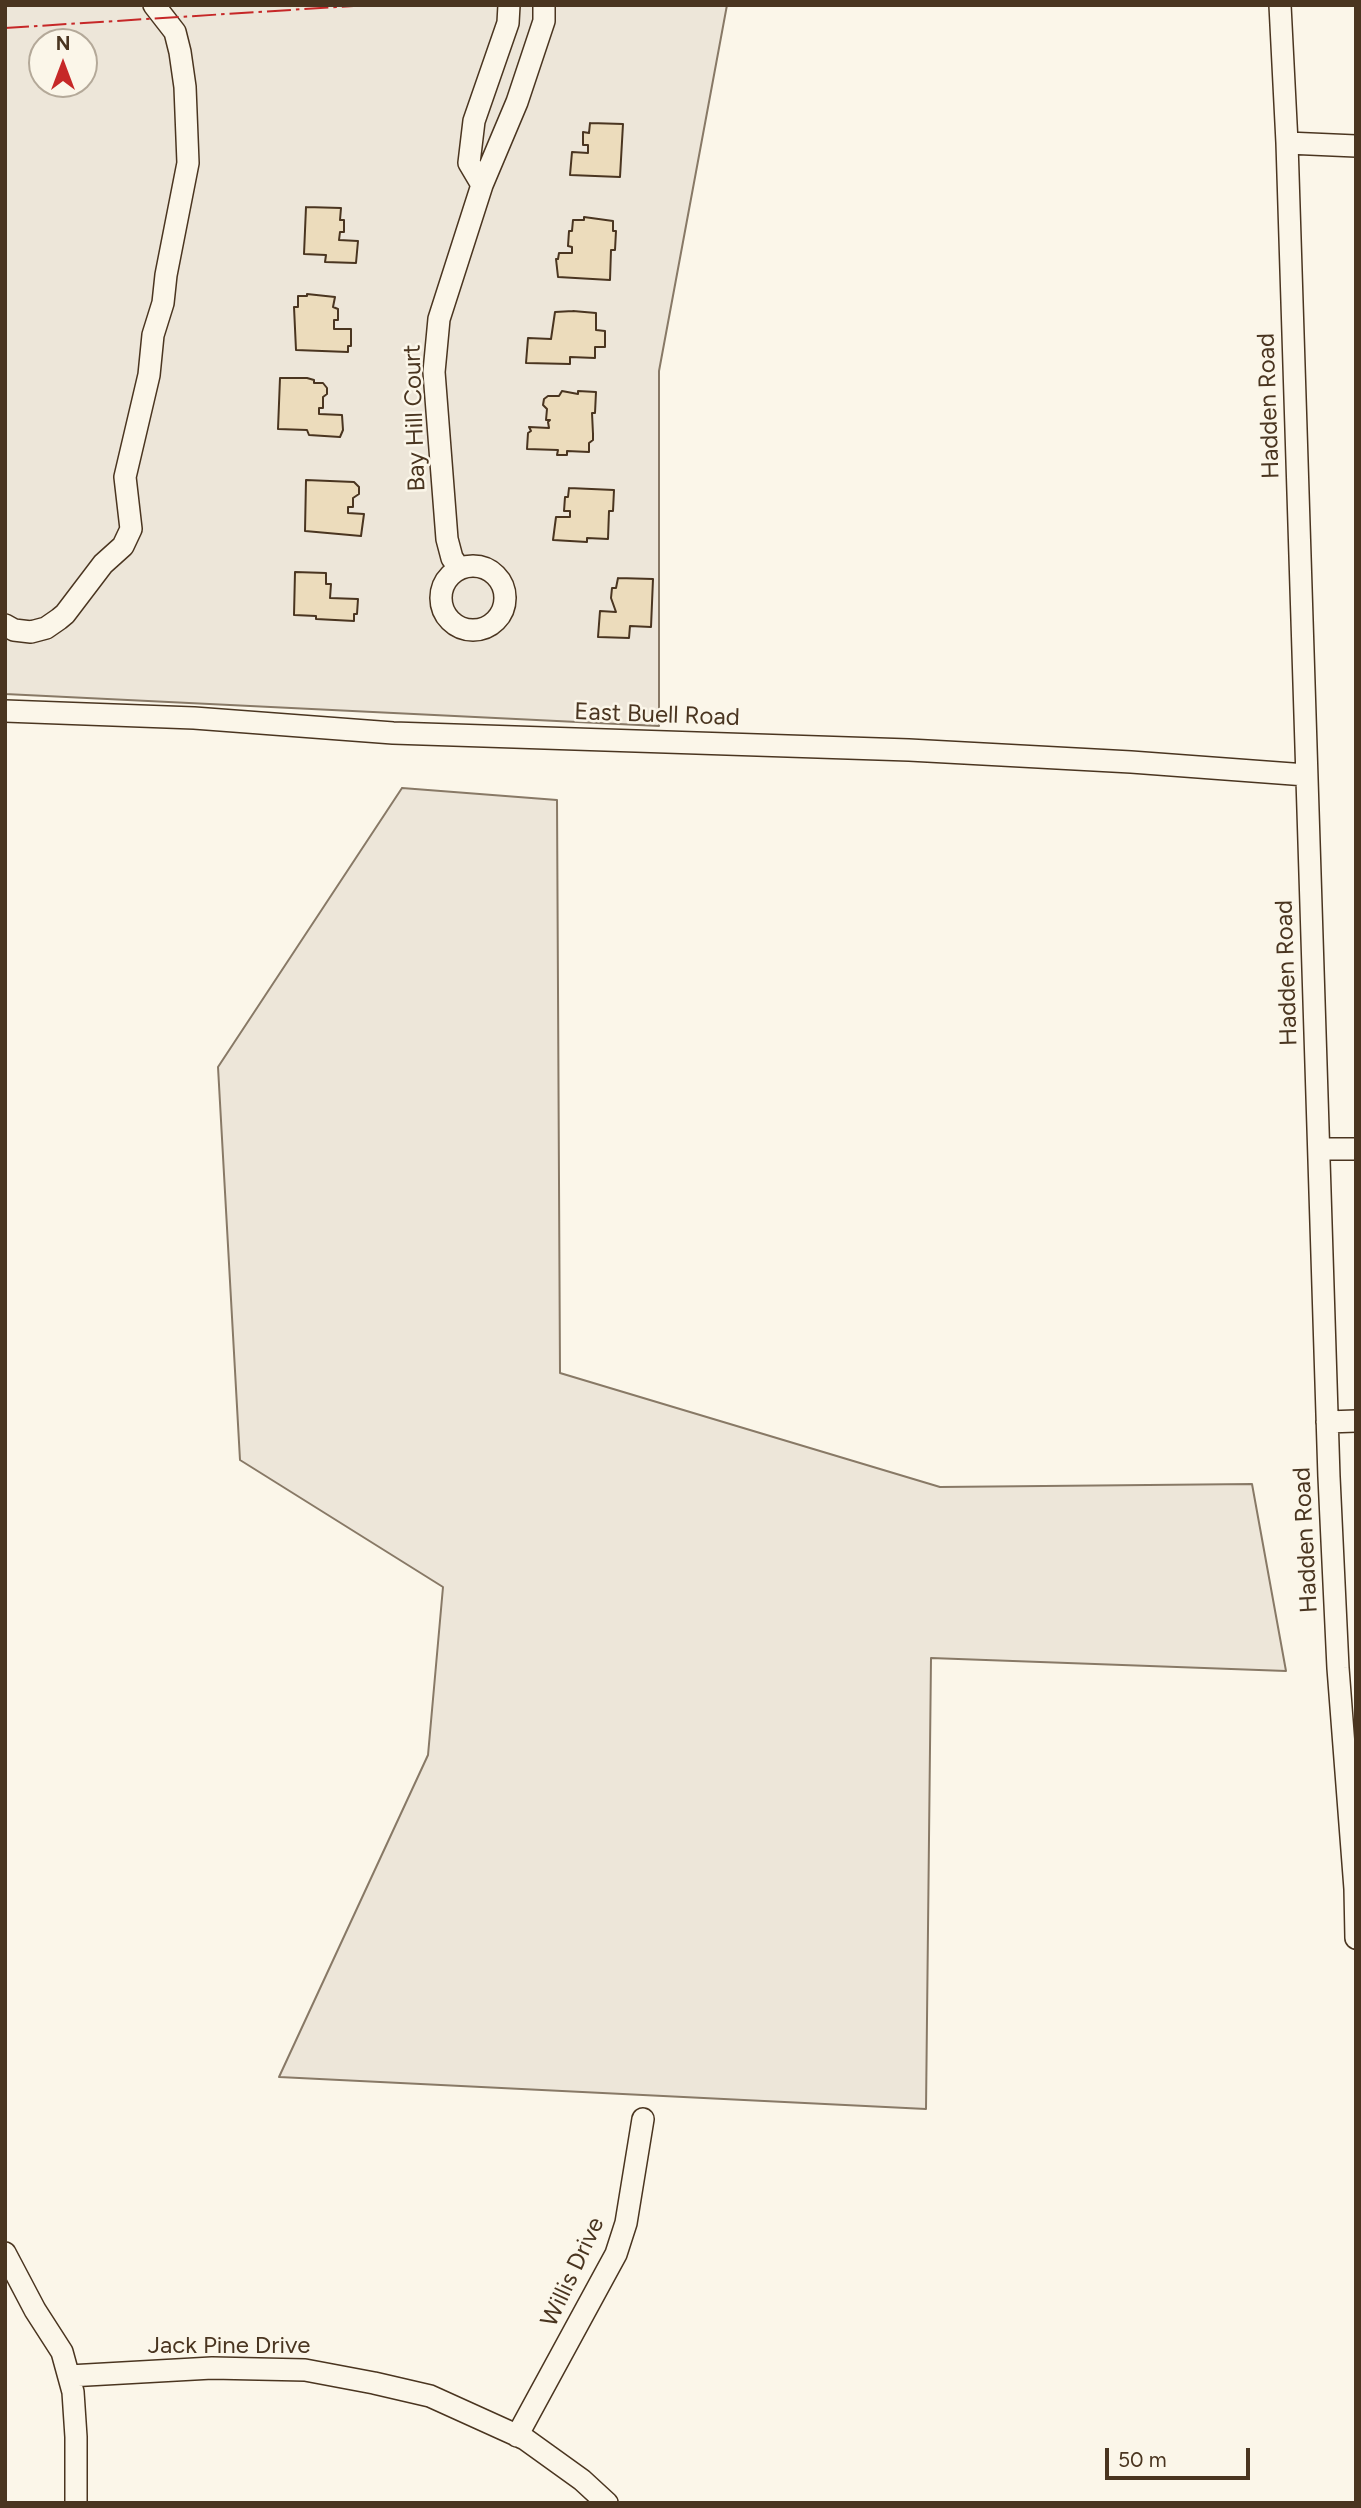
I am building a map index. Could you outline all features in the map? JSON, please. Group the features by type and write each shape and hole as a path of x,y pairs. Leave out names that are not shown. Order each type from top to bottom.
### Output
{"street":[{"path":"5,625 14,630 31,632 46,628 59,619 103,564 123,546 131,529 125,477 129,451 149,375 153,335 163,303 188,163 186,87 177,41 170,24 154,5"},
{"path":"482,186 469,163 474,121 508,23 509,5"},
{"name":"Bay Hill Court","path":"459,568 452,558 447,539 434,372 439,319 482,186 517,102 544,21 544,5"},
{"name":"Hadden Road","path":"1280,5 1287,143 1327,1422 1338,1668 1355,1889 1356,1938"},
{"path":"1287,143 1356,146"},
{"name":"East Buell Road","path":"5,711 194,718 393,733 909,751 1131,762 1306,775"},
{"path":"1320,1149 1356,1149"},
{"path":"1327,1422 1356,1420"},
{"name":"Willis Drive","path":"517,2436 616,2254 626,2223 643,2119"},
{"path":"5,2253 35,2310 62,2352 69,2376 73,2392 76,2437 76,2503"},
{"name":"Jack Pine Drive","path":"69,2376 212,2368 305,2370 430,2396 517,2436 582,2480 607,2503"}],"shaded area":[{"path":"5,5 727,5 659,371 659,726 5,694"},
{"path":"402,788 557,800 560,1373 940,1487 1252,1484 1286,1671 931,1658 926,2109 279,2077 428,1755 443,1587 240,1460 218,1067"}],"building":[{"path":"590,123 623,124 620,177 570,175 572,152 588,153 588,145 583,145 583,132 589,133"},
{"path":"306,207 341,208 340,220 344,220 344,232 340,232 339,240 358,241 356,263 325,262 326,255 304,254"},
{"path":"584,217 613,221 613,231 616,231 615,250 611,250 610,280 558,277 556,259 559,253 572,253 572,247 568,246 569,231 572,231 573,220 584,220"},
{"path":"307,294 335,297 333,307 338,309 338,320 334,320 334,329 351,329 351,346 348,346 348,352 296,350 294,307 298,307 298,296"},
{"path":"555,312 596,313 596,330 605,331 605,347 595,347 595,358 570,357 570,364 526,363 528,338 551,339"},
{"path":"280,378 307,378 314,380 314,383 323,383 327,394 323,397 323,408 319,408 319,414 342,415 343,430 340,437 309,435 307,430 278,429"},
{"path":"562,391 578,394 578,391 596,392 595,413 592,413 593,440 589,443 589,452 567,451 567,455 557,455 558,450 527,449 528,433 531,431 529,427 549,428 550,420 546,420 544,399 548,396 559,396"},
{"path":"306,480 354,482 359,487 359,494 353,498 353,507 348,507 348,513 364,514 361,536 305,531"},
{"path":"569,488 614,490 613,511 609,511 608,539 587,538 587,542 553,540 556,517 570,517 570,511 564,511"},
{"path":"295,572 326,573 326,584 331,584 330,598 358,599 354,621 294,615"},
{"path":"618,578 653,579 651,627 630,626 629,638 598,637 600,611 616,612 611,598 612,588 616,588"}],"power":[{"path":"5,28 368,5"}]}
